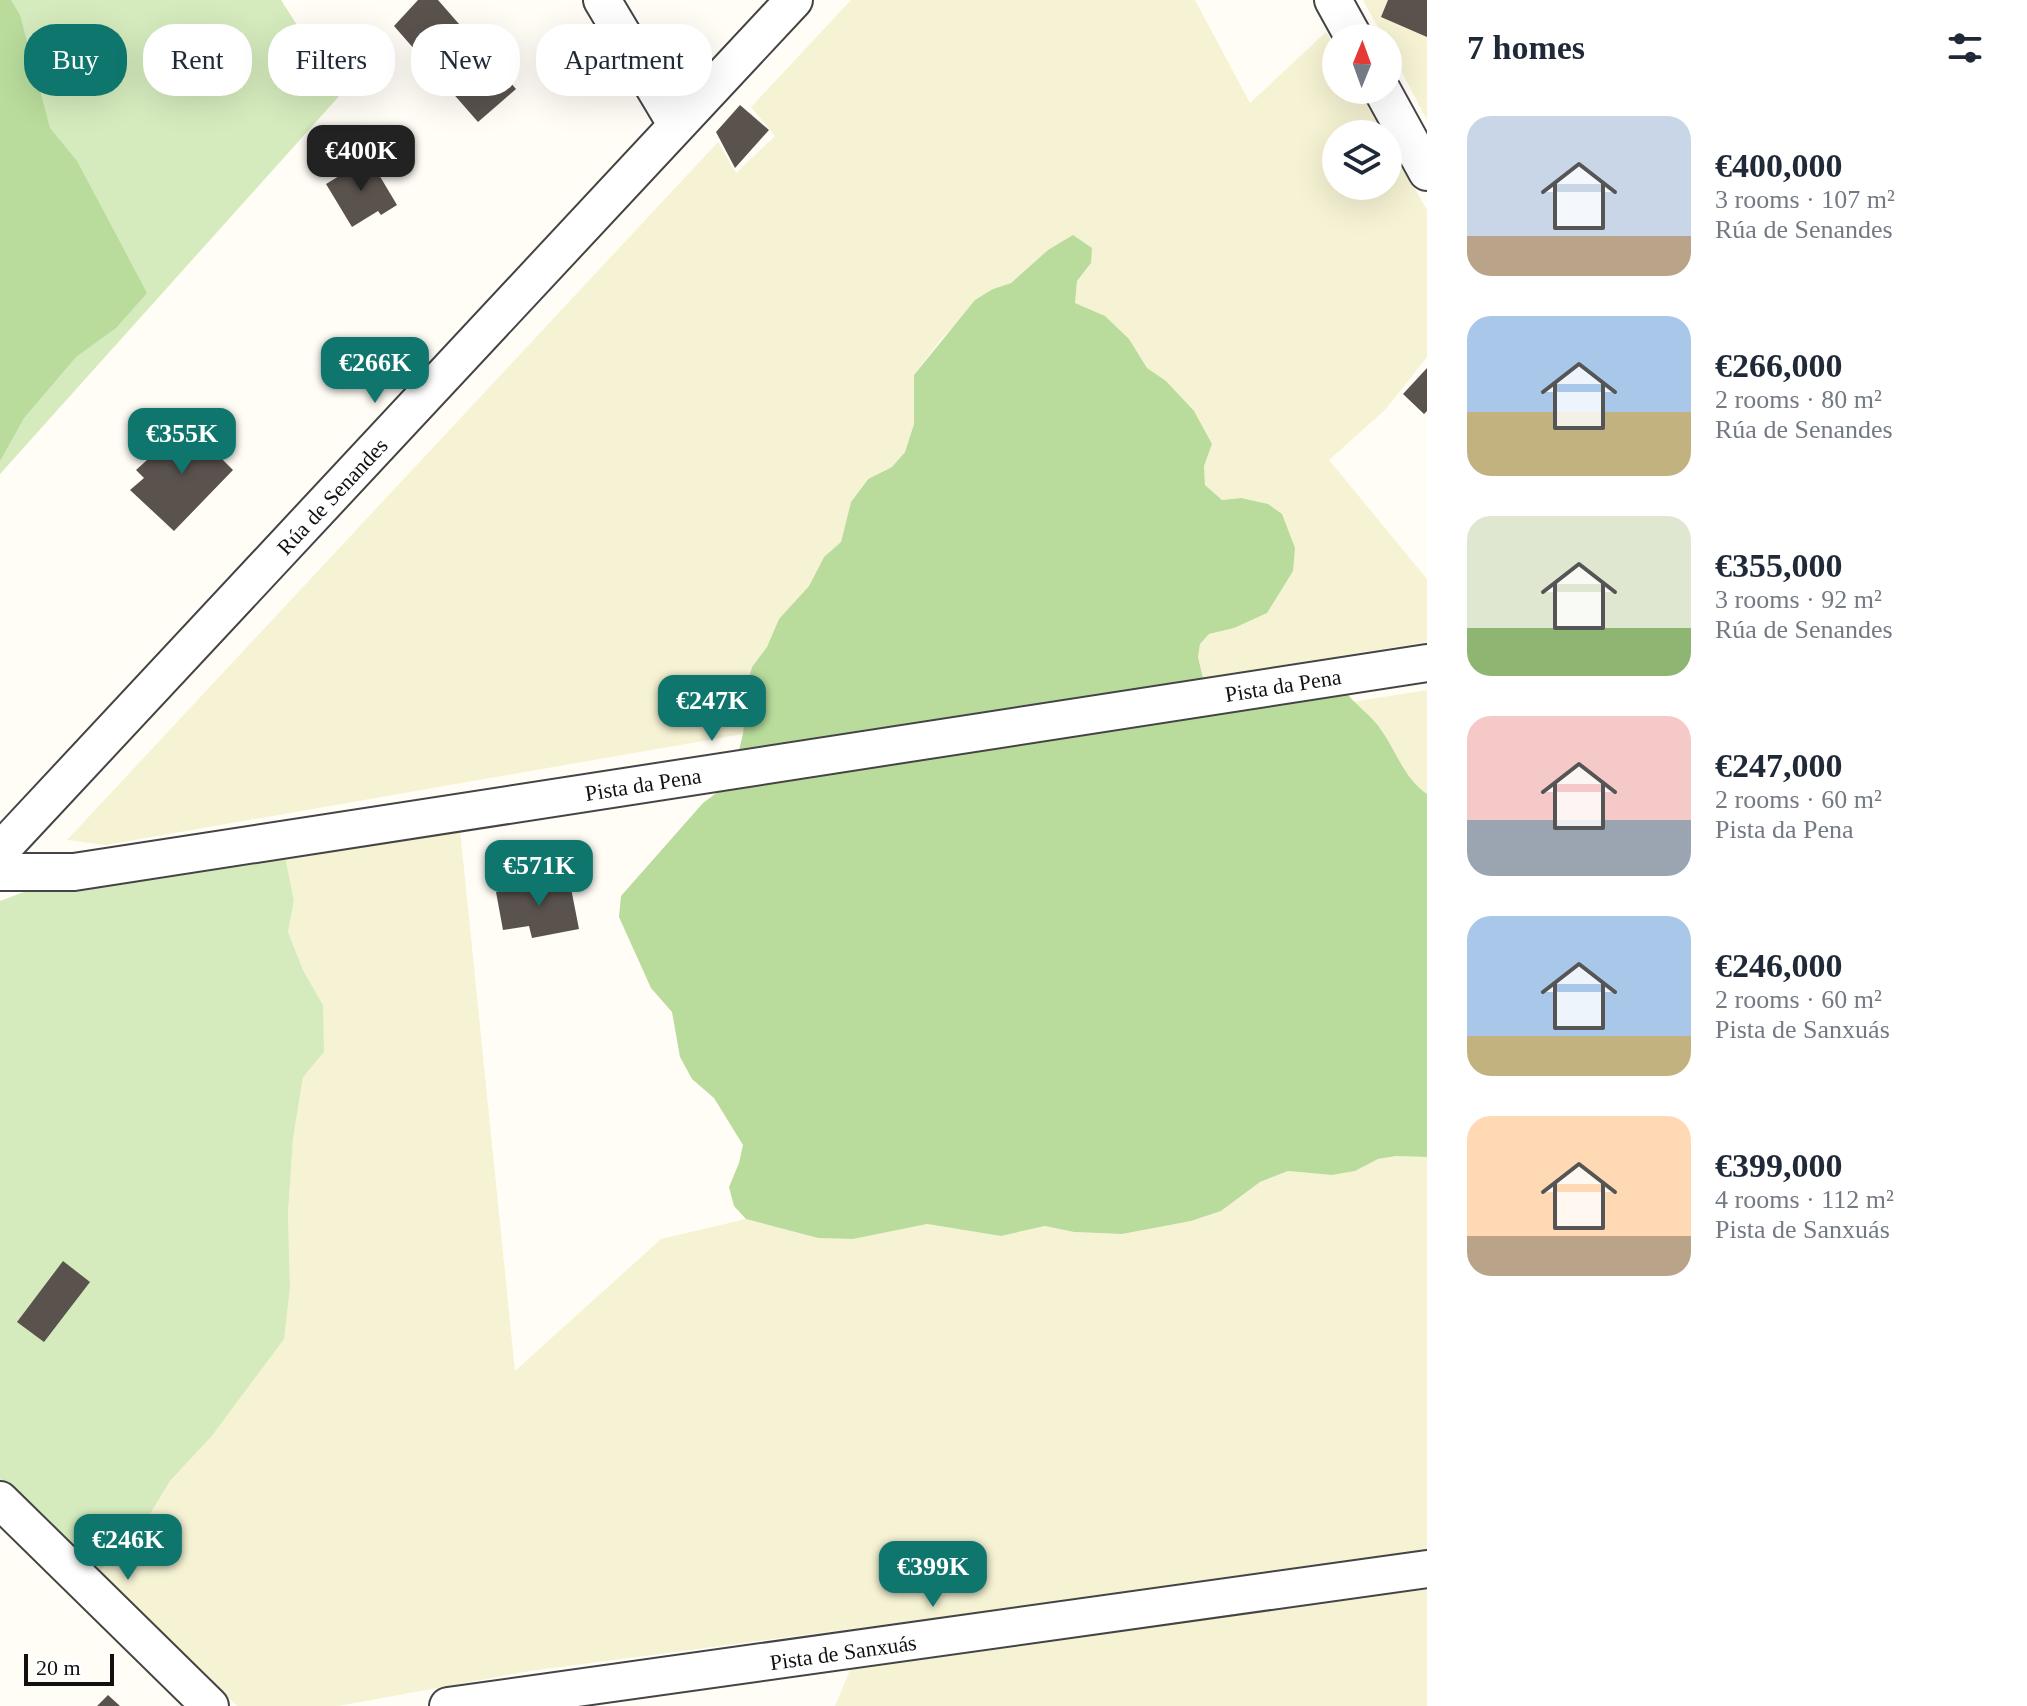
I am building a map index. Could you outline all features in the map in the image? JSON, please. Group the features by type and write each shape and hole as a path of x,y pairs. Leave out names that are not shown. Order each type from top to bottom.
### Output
{"street":[{"path":"602,0 676,124"},
{"name":"Rúa de Senandes","path":"0,851 794,0"},
{"path":"1333,0 1346,24"},
{"path":"1390,104 1427,172"},
{"name":"Pista da Pena","path":"0,872 74,872 1427,663"},
{"path":"0,1500 210,1706"},
{"name":"Pista de Sanxuás","path":"448,1706 1427,1569"}],"shaded area":[{"path":"851,0 1195,0 1250,103 1322,36 1322,104 1367,104 1376,120 1322,120 1322,200 1402,200 1402,166 1427,210 1427,357 1386,409 1329,460 1427,579 1427,642 1203,678 1198,656 1200,644 1209,634 1234,628 1241,498 1222,500 1205,485 1204,466 1212,444 1166,381 1147,368 1129,339 1105,317 1075,303 1077,281 1091,263 1048,250 1011,283 993,289 942,338 914,375 914,424 905,452 892,467 867,479 851,502 841,542 824,557 809,586 779,619 767,647 752,667 746,688 743,734 106,845 67,840 718,142 736,173 775,136 751,107"},
{"path":"1363,0 1427,0 1427,120 1402,73 1402,24 1376,24"},
{"path":"1427,690 1427,794 1418,788 1397,761 1382,730 1352,702"},
{"path":"460,829 515,1371 661,1239 746,1219 818,1238 853,1239 926,1224 1001,1236 1046,1226 1074,1232 1122,1234 1191,1221 1221,1211 1260,1182 1288,1171 1332,1175 1355,1171 1378,1159 1427,1157 1427,1553 530,1671 338,1706 237,1706 100,1571 144,1524 170,1481 211,1437 290,1287 288,1214 293,1139 303,1077 323,1005 303,970 288,932 294,901 285,856"},
{"path":"1427,1580 1427,1706 835,1706 850,1670"}],"green space":[{"path":"0,0 281,0 296,24 268,24 268,96 339,96 0,474"},
{"path":"0,0 11,0 24,30 24,96 42,96 50,128 77,161 147,293 116,328 76,357 24,418 0,461"},
{"path":"1073,235 1092,248 1091,263 1077,281 1075,303 1105,316 1129,339 1147,368 1166,381 1194,411 1212,444 1204,466 1205,485 1222,500 1241,498 1268,504 1282,514 1295,548 1293,571 1267,613 1234,628 1209,634 1200,644 1198,657 1203,678 1216,686 1343,688 1378,725 1407,773 1427,794 1427,1157 1378,1159 1355,1171 1332,1175 1288,1171 1260,1182 1221,1211 1191,1221 1122,1234 1074,1232 1045,1226 1001,1236 927,1224 853,1239 818,1238 746,1219 734,1206 729,1187 743,1145 714,1098 692,1079 680,1057 672,1012 651,988 619,917 621,896 703,803 731,782 743,734 746,688 752,667 767,647 779,619 809,586 824,557 841,542 851,502 868,479 892,467 905,452 914,424 914,375 975,300 1011,283 1048,250"},
{"path":"285,856 294,901 288,932 303,970 323,1005 324,1052 303,1077 293,1139 288,1214 290,1287 284,1339 211,1437 170,1481 144,1524 100,1571 0,1479 0,901 32,889"}],"building":[{"path":"418,0 438,0 459,24 411,24 411,45 395,25"},
{"path":"1388,0 1427,0 1427,37 1402,24 1381,17"},
{"path":"455,96 508,96 478,122"},
{"path":"740,105 769,130 735,168 716,132"},
{"path":"369,158 397,205 381,215 378,211 352,227 326,184"},
{"path":"1427,368 1427,411 1424,414 1403,394"},
{"path":"187,424 199,437 207,431 227,449 219,456 233,470 174,531 130,490 144,478 136,470"},
{"path":"569,878 579,929 532,938 529,926 503,930 496,892"},
{"path":"63,1261 90,1282 44,1342 17,1322"},
{"path":"108,1695 120,1706 97,1706"}]}
